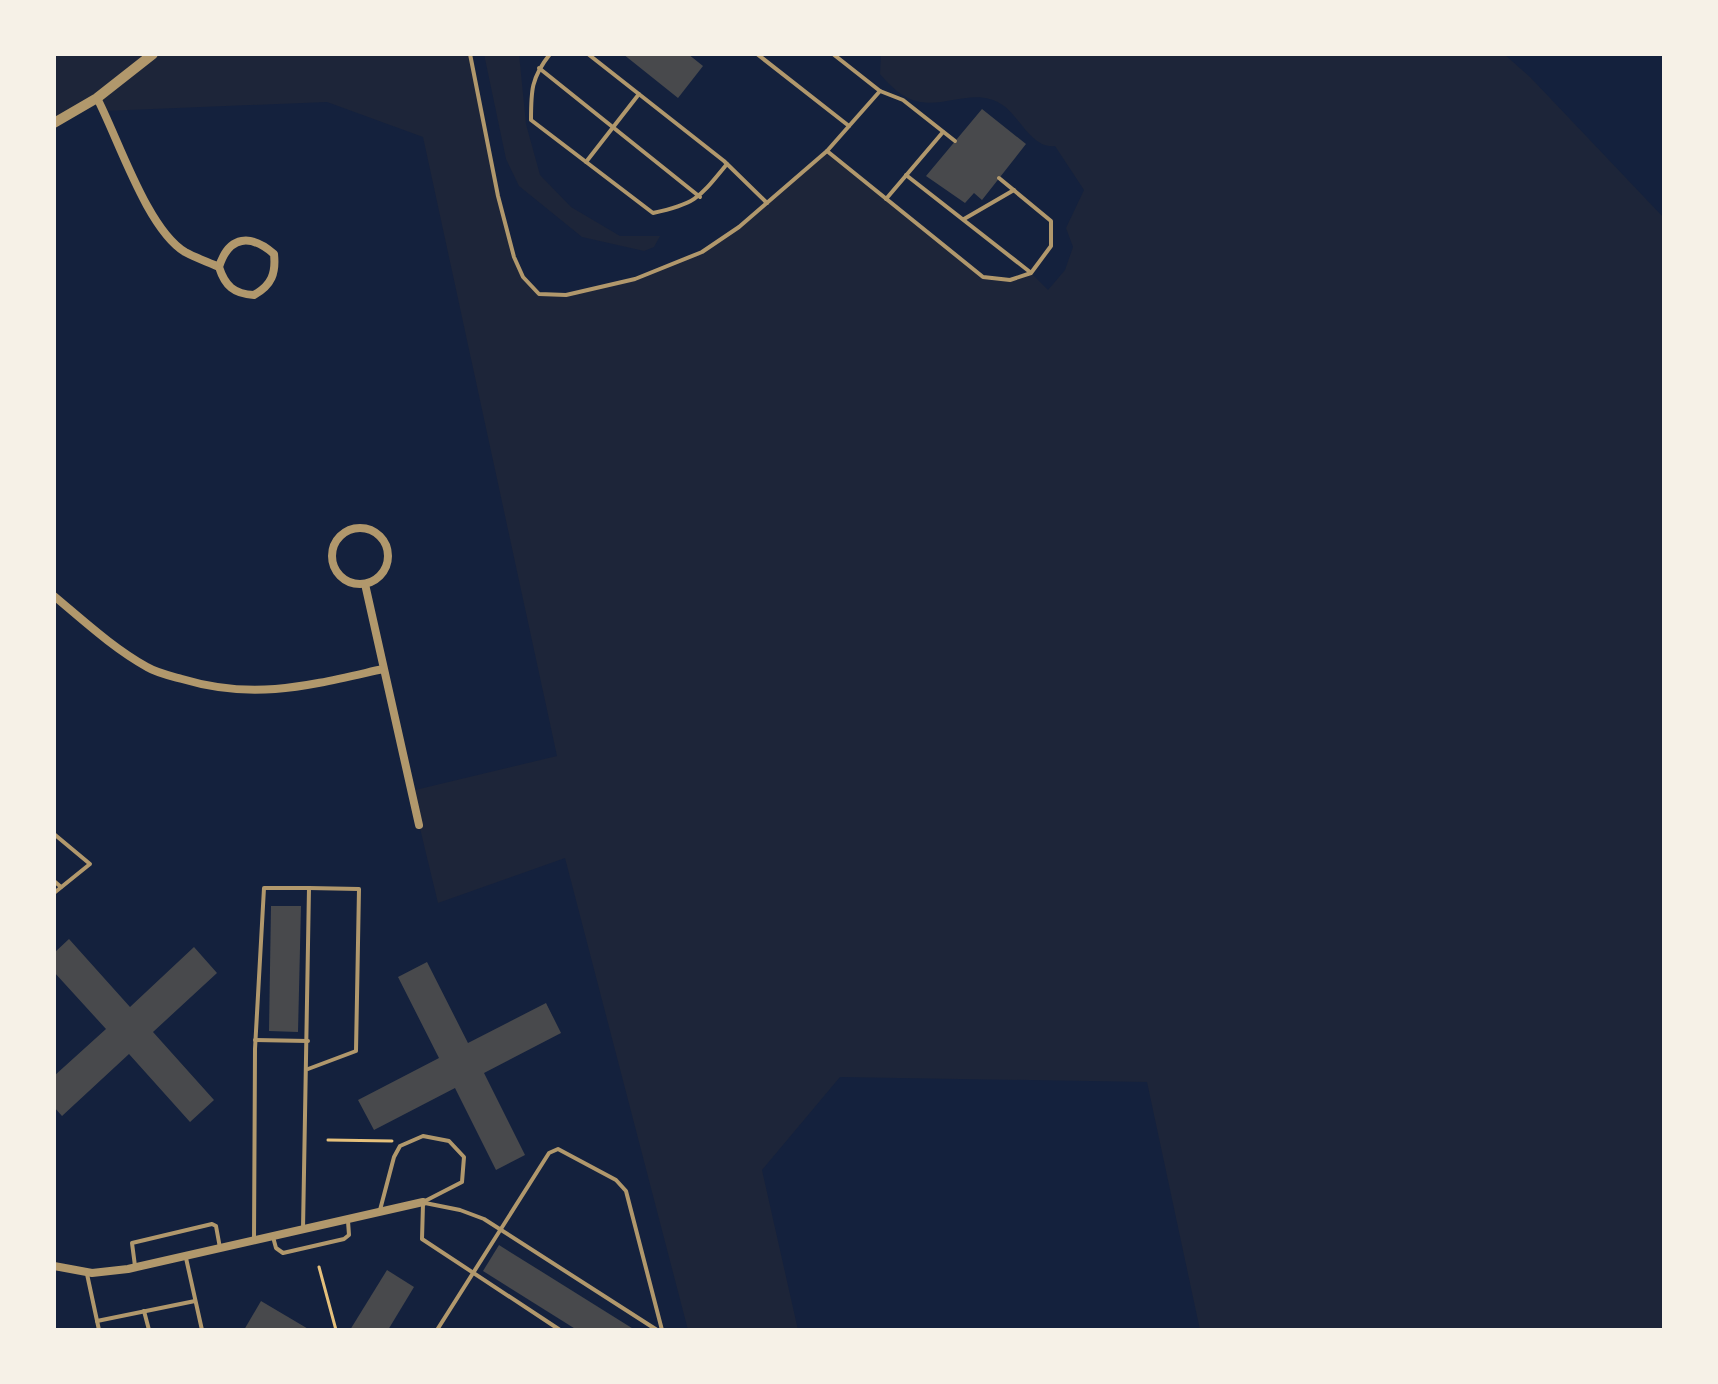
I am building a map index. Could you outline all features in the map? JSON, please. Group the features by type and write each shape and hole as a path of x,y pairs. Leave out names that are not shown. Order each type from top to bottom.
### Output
{"street":[{"path":"54,123 97,98 153,54"},
{"path":"97,98 153,217 184,252 219,267 230,287 247,295 263,290 275,271 274,254 261,242 245,240 233,244 219,267"},
{"path":"361,527 381,537 388,553 381,572 365,584 345,579 334,567 331,558 333,546 342,534 361,527"},
{"path":"365,584 419,825"},
{"path":"54,596 111,643 150,669 199,684 252,691 286,690 383,669"},
{"path":"54,1266 86,1272 135,1267 423,1202"}],"lane":[{"path":"470,54 498,196 514,257 523,277 539,294 566,295 635,279 702,252 739,227 827,151 880,91"},
{"path":"550,54 531,86 531,120 653,213 684,206 700,197 727,164"},
{"path":"588,54 727,164 767,203"},
{"path":"757,54 849,126"},
{"path":"833,54 880,91 903,100 955,141"},
{"path":"539,68 700,197"},
{"path":"586,162 639,94"},
{"path":"886,199 943,132"},
{"path":"827,151 983,277 1010,280 1031,273 1051,246 1051,221 999,178"},
{"path":"906,175 1031,273"},
{"path":"964,220 1014,190"},
{"path":"54,834 90,864 54,893"},
{"path":"54,881 61,887"},
{"path":"254,1240 255,1040 264,888 359,889 356,1051 308,1069"},
{"path":"303,1229 309,888"},
{"path":"255,1040 308,1041"},
{"path":"379,1212 400,1146 423,1136 449,1141 464,1157 462,1182 423,1202"},
{"path":"437,1330 549,1153 558,1149 616,1180 626,1191 659,1330"},
{"path":"423,1202 484,1219 659,1330"},
{"path":"423,1202 422,1239 560,1330"},
{"path":"273,1236 276,1248 283,1253 298,1250 344,1239 349,1235 347,1219"},
{"path":"135,1267 132,1243 212,1224 216,1226 220,1248"},
{"path":"185,1256 202,1330"},
{"path":"86,1272 99,1330"},
{"path":"97,1321 195,1301"},
{"path":"144,1311 149,1330"}],"path":[{"path":"328,1140 394,1141"},
{"path":"319,1267 336,1330"}],"shaded area":[{"path":"54,54 470,54 498,196 514,257 523,277 539,293 566,295 635,279 702,252 739,227 827,151 983,277 1010,280 1031,273 1048,290 1065,270 1073,247 1066,228 1084,190 1055,146 1047,146 1033,138 1010,111 994,100 973,97 931,103 908,98 880,74 881,54 1504,54 1530,77 1664,218 1664,1330 1200,1330 1147,1082 840,1077 762,1170 798,1330 688,1330 565,858 438,903 411,791 557,756 423,137 327,102 104,111 97,98 54,123"},
{"path":"484,54 519,54 526,124 540,175 571,207 620,236 660,236 654,247 644,251 582,237 519,186 506,159"}],"building":[{"path":"623,54 688,54 703,66 678,98"},
{"path":"982,109 1026,144 982,200 974,193 965,203 926,176"},
{"path":"271,906 301,906 298,1032 269,1031"},
{"path":"69,939 130,1007 194,947 217,973 153,1032 214,1100 190,1122 129,1054 62,1116 54,1107 54,1076 106,1029 54,972 54,953"},
{"path":"427,962 468,1043 546,1003 561,1033 484,1073 525,1155 496,1170 455,1088 374,1130 358,1100 439,1058 398,977"},
{"path":"499,1245 635,1330 577,1330 483,1271"},
{"path":"387,1270 414,1287 388,1330 350,1330"},
{"path":"261,1301 310,1330 244,1330"}]}
